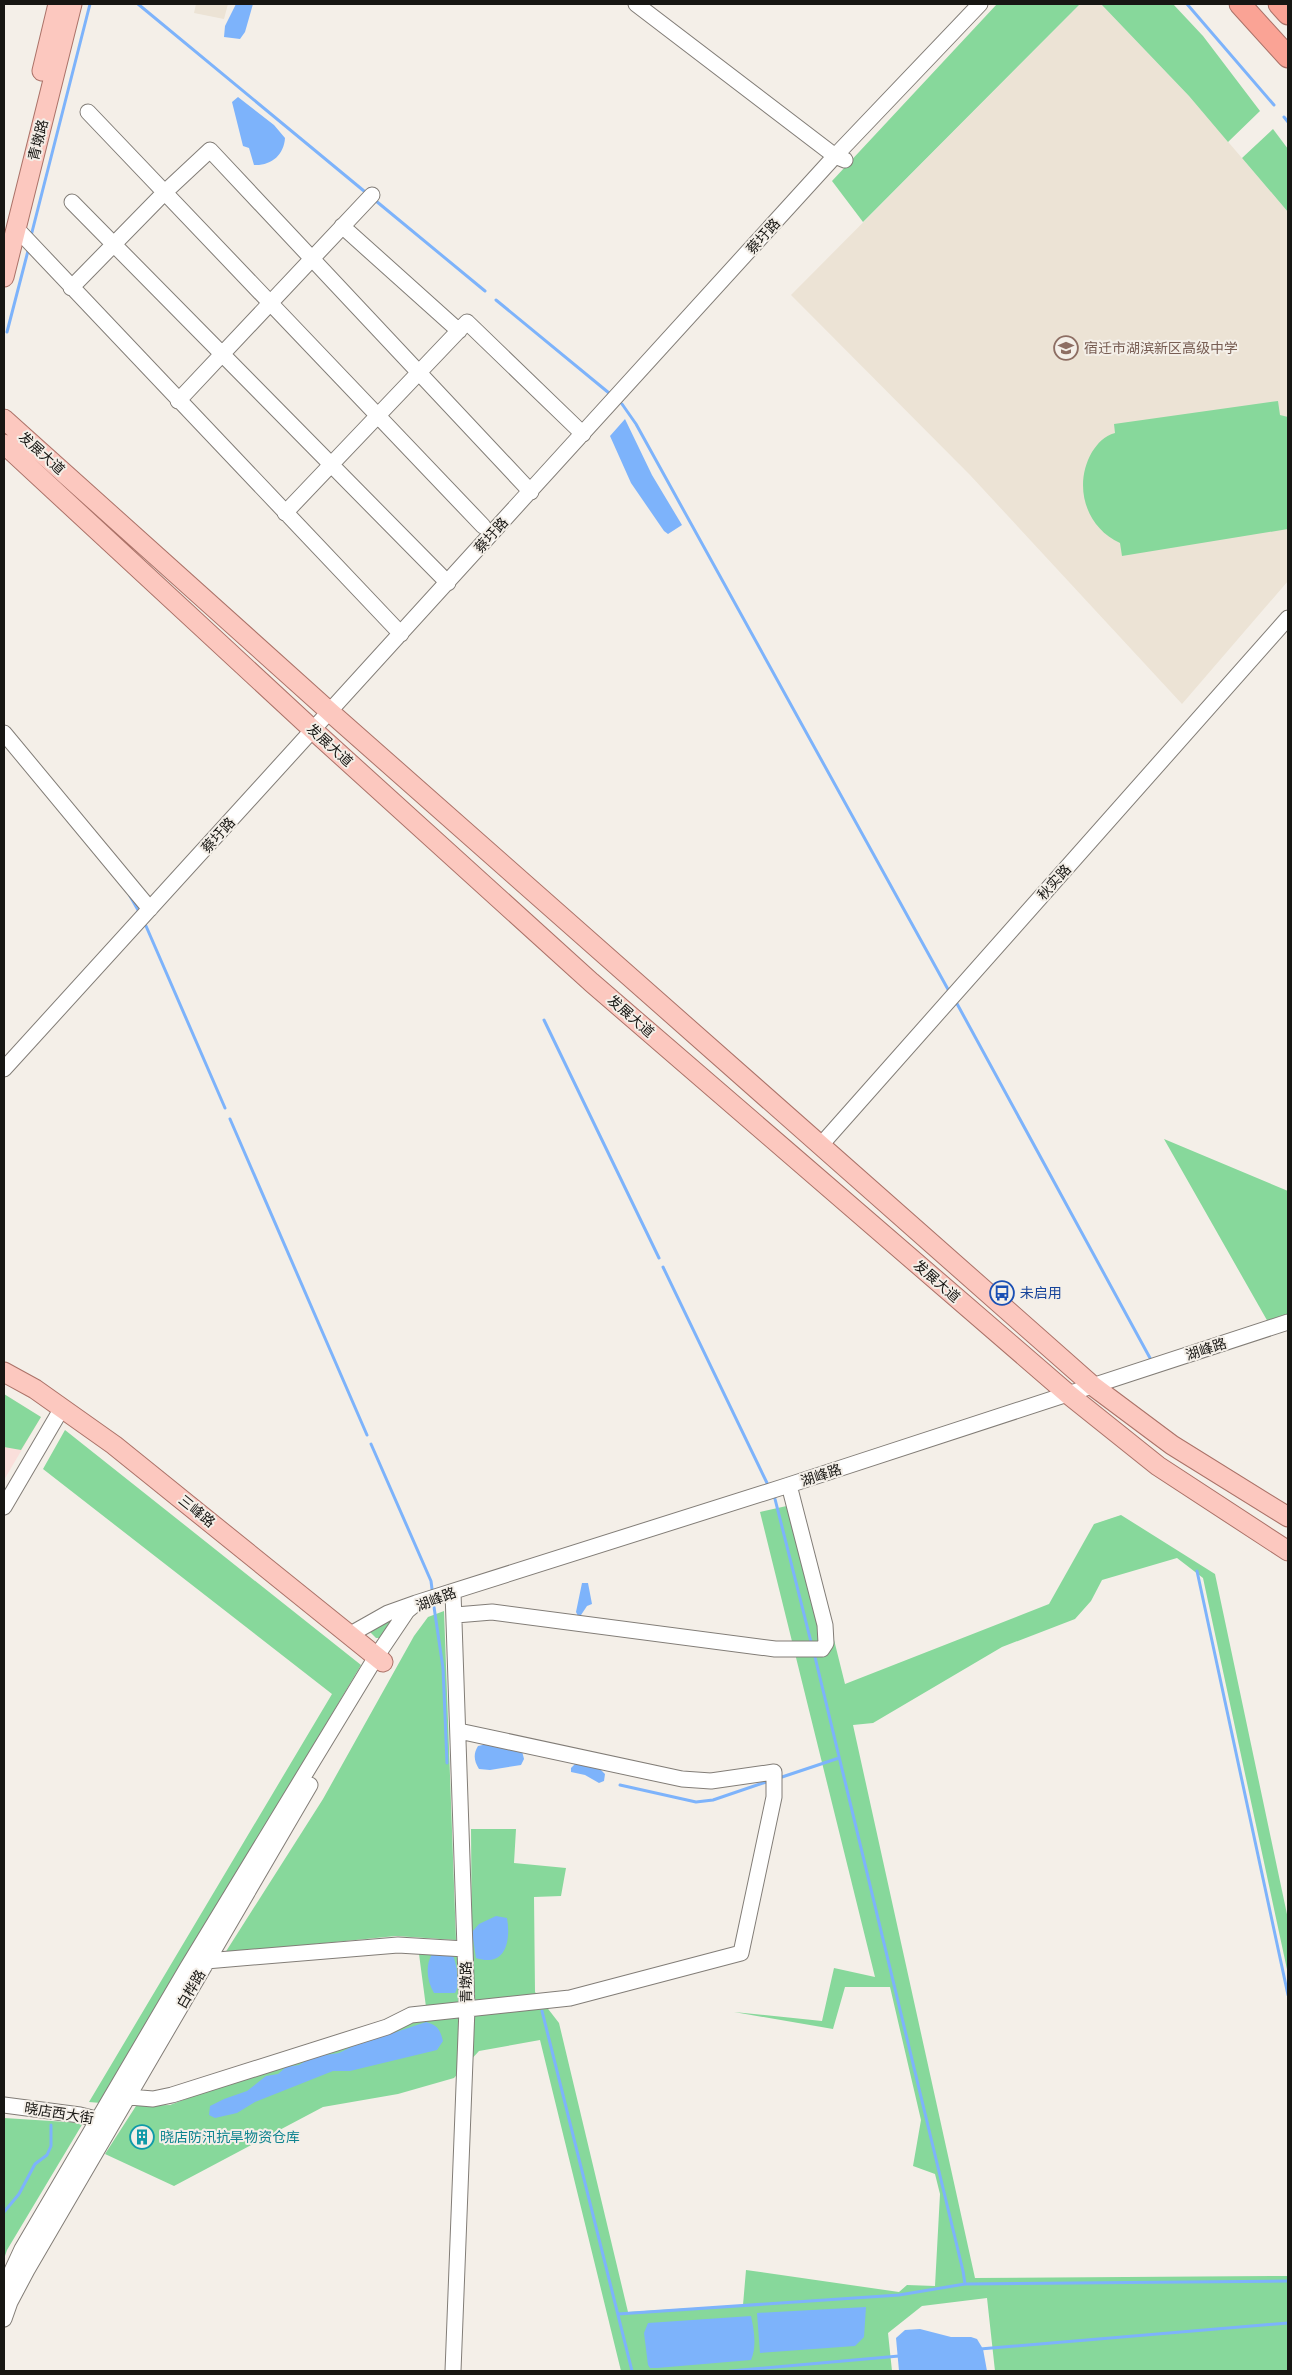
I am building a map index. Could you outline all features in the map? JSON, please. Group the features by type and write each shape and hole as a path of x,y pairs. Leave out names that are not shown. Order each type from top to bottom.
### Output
{"highway":[{"path":"1240,4 1288,57"},
{"path":"1279,4 1288,14"}],"main road":[{"name":"青墩路","path":"20,236 58,4"},
{"name":"青墩路","path":"4,277 20,236 72,4"},
{"name":"发展大道","path":"4,419 330,712 1094,1386 1172,1445 1288,1517"},
{"name":"发展大道","path":"4,444 591,982 1068,1394 1158,1466 1288,1551"},
{"name":"三峰路","path":"4,1372 62,1408 114,1445 380,1659"}],"street":[{"path":"636,4 840,158"},
{"name":"蔡圩路","path":"4,1069 583,434 840,158 980,4"},
{"path":"88,112 483,526"},
{"path":"71,288 165,192 210,150 530,492"},
{"path":"178,401 372,195"},
{"path":"72,202 113,246 448,582"},
{"path":"342,226 459,331"},
{"path":"20,236 401,634"},
{"path":"285,513 466,322 583,434"},
{"name":"秋实路","path":"820,1146 1288,618"},
{"path":"4,733 150,909"},
{"name":"湖峰路","path":"380,1659 407,1611 416,1603 789,1485 1288,1322"},
{"path":"4,1507 62,1408"},
{"path":"456,1615 492,1612 775,1650 822,1649 826,1643 825,1626 789,1485"},
{"name":"青墩路","path":"453,1592 456,1615 467,2008 453,2371"},
{"path":"349,1635 388,1613 416,1603"},
{"name":"白桦路","path":"4,2288 22,2250 106,2121 129,2097 380,1659"},
{"name":"白桦路","path":"4,2319 10,2302 187,1968 380,1659"},
{"path":"129,2097 153,2099 172,2095 387,2027 411,2015 570,1998 741,1953 774,1797 774,1772 712,1782 682,1779 459,1731"},
{"path":"206,1961 398,1945 465,1949"},
{"name":"晓店西大街","path":"4,2105 80,2115 106,2121"}],"shaded area":[{"path":"196,4 228,4 224,19 194,13"},
{"name":"宿迁市湖滨新区高级中学","path":"1080,4 1101,4 1189,96 1288,212 1288,581 1182,704 970,475 791,295"},
{"path":"4,1394 41,1417 4,1480"}],"green space":[{"path":"997,4 1080,4 863,222 832,181"},
{"path":"1101,4 1173,4 1203,36 1260,111 1228,142 1189,96"},
{"path":"1273,129 1288,149 1288,212 1242,158"},
{"path":"1278,401 1280,415 1288,417 1288,529 1122,556 1120,543 1098,527 1091,516 1083,491 1086,465 1092,452 1102,440 1115,433 1114,424"},
{"path":"1164,1139 1288,1191 1288,1315 1268,1322"},
{"path":"4,1394 41,1417 21,1450 4,1447"},
{"path":"65,1430 361,1665 101,2103 89,2102 332,1694 43,1469"},
{"path":"800,1503 845,1684 1049,1604 1094,1524 1121,1515 1215,1574 1288,1919 1288,1974 1203,1578 1177,1558 1102,1580 1091,1601 1075,1619 1002,1647 873,1723 853,1725 975,2278 1288,2276 1288,2369 1286,2371 995,2371 987,2298 922,2306 888,2333 892,2371 621,2371 540,2040 479,2051 454,2078 398,2094 323,2107 174,2186 105,2154 136,2106 170,2105 426,2007 419,1954 472,1956 471,1829 516,1829 514,1863 566,1868 561,1896 534,1897 535,1992 559,2023 628,2312 743,2305 746,2270 899,2292 907,2285 935,2286 940,2194 935,2174 913,2166 921,2120 890,1987 845,1987 833,2029 734,2012 822,2021 834,1968 875,1977 760,1512"},
{"path":"444,1611 456,1940 396,1936 225,1953 323,1799 414,1636 428,1617"},
{"path":"400,1613 380,1638 376,1638 368,1630"},
{"path":"4,2118 83,2123 7,2250 4,2259"}],"water":[{"path":"236,4 253,4 245,32 240,39 224,37 225,26"},
{"path":"238,97 274,125 285,138 282,150 276,158 266,164 254,165 249,148 243,146 232,102"},
{"path":"625,419 652,475 682,525 668,534 631,483 610,436"},
{"path":"582,1583 588,1583 592,1604 587,1606 579,1618 576,1612"},
{"path":"487,1744 522,1751 524,1759 521,1765 490,1770 479,1769 475,1760 475,1752 478,1746"},
{"path":"575,1764 600,1769 605,1774 604,1781 599,1783 585,1775 571,1772 571,1768"},
{"path":"496,1916 507,1918 508,1935 504,1950 500,1956 494,1959 476,1958 472,1932 479,1924"},
{"path":"432,1954 453,1956 457,1975 457,1990 455,1993 434,1993 428,1974 428,1963"},
{"path":"426,2022 436,2026 441,2034 443,2041 437,2050 350,2071 333,2071 255,2102 237,2113 215,2118 209,2115 210,2106 247,2091 266,2076 278,2074 286,2067 299,2065 312,2057 339,2053 351,2047"},
{"path":"866,2307 864,2337 855,2346 760,2353 757,2313"},
{"path":"751,2316 754,2344 751,2360 657,2368 650,2368 648,2365 644,2333 648,2323"},
{"path":"920,2329 951,2337 971,2337 977,2339 983,2349 987,2371 899,2371 896,2338 905,2330"}],"waterway":[{"path":"31,236 90,4"},
{"path":"138,4 364,191"},
{"path":"1187,4 1274,105"},
{"path":"1284,117 1288,122"},
{"path":"376,201 485,291"},
{"path":"7,332 29,247"},
{"path":"496,300 609,393"},
{"path":"622,404 636,424 950,993"},
{"path":"130,896 138,910"},
{"path":"146,926 225,1108"},
{"path":"955,1000 1150,1358"},
{"path":"544,1020 659,1258"},
{"path":"230,1119 367,1435"},
{"path":"663,1267 767,1483"},
{"path":"371,1444 431,1581 432,1589"},
{"path":"775,1499 811,1642"},
{"path":"1197,1571 1288,1995"},
{"path":"434,1607 443,1668 447,1763"},
{"path":"815,1657 965,2284"},
{"path":"782,1777 839,1758"},
{"path":"620,1785 696,1802 713,1800 766,1782"},
{"path":"542,2011 632,2371"},
{"path":"4,2212 19,2194 35,2164 47,2155 51,2146 51,2125"},
{"path":"618,2314 899,2295 965,2284 1288,2281"},
{"path":"980,2349 1288,2323"},
{"path":"730,2371 899,2356"}],"place":[{"name":"宿迁市湖滨新区高级中学","path":"1066,348"},
{"name":"未启用","path":"1002,1293"},
{"name":"晓店防汛抗旱物资仓库","path":"142,2137"}]}
